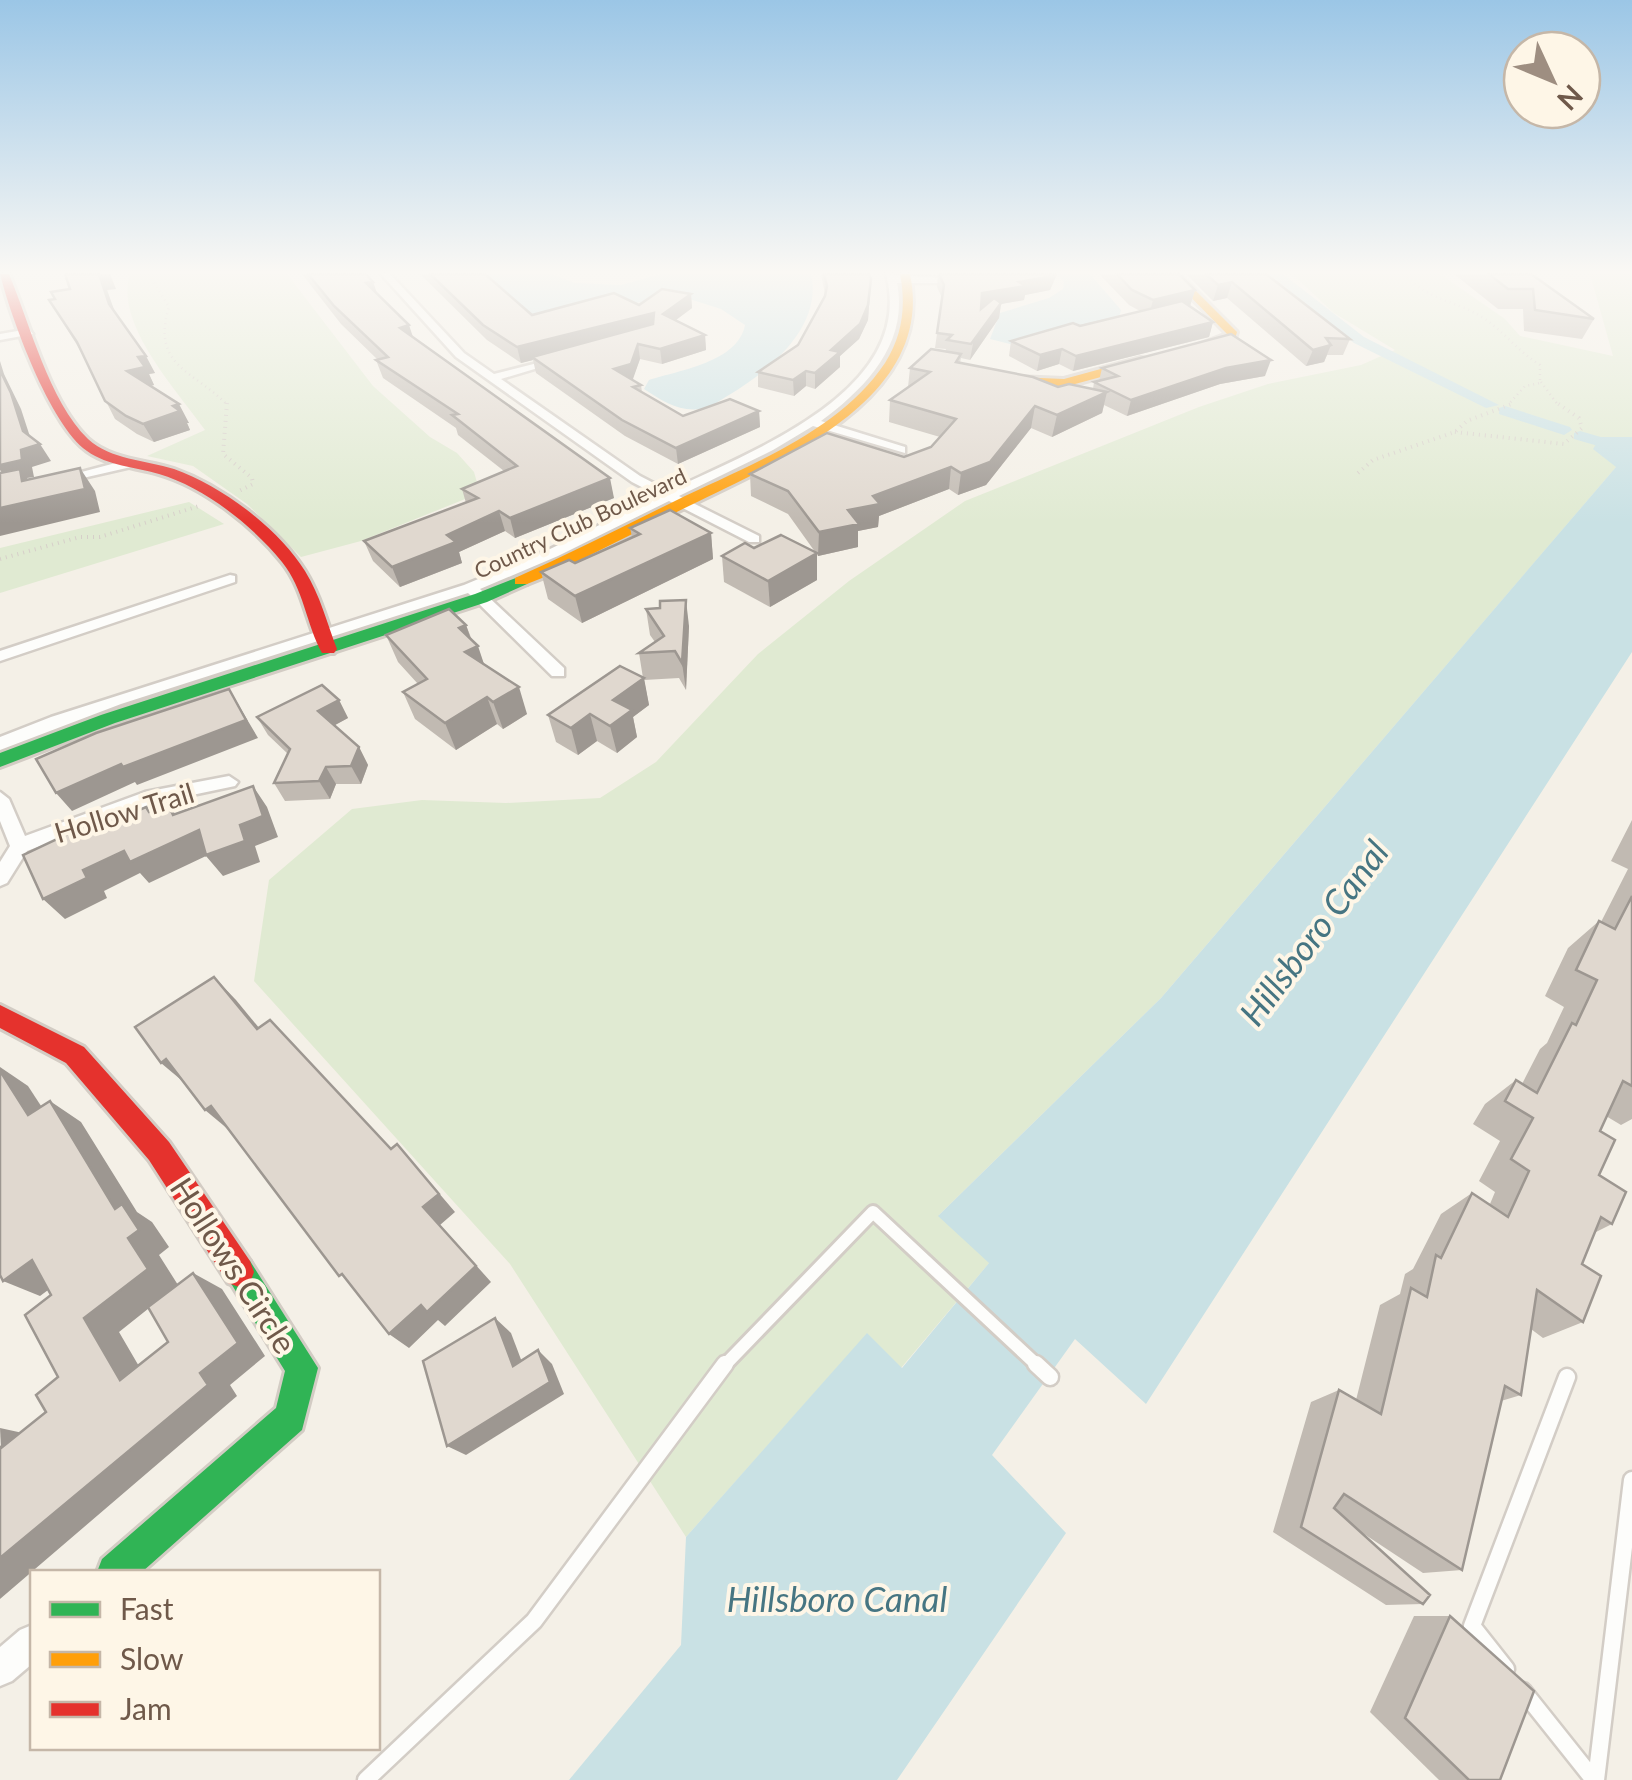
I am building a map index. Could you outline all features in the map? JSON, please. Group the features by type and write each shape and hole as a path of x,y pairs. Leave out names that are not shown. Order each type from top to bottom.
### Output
{"street":[{"path":"39,357 58,401 82,440 127,464 168,472 206,488 262,534 296,570 325,642"},
{"path":"463,357 636,479 754,538"},
{"name":"Country Club Boulevard","path":"0,760 325,642 552,568 677,498 802,443 818,424 868,392 896,357"},
{"path":"988,373 1042,388 1164,357"},
{"path":"493,378 563,358"},
{"path":"818,424 901,450"},
{"path":"54,480 127,464"},
{"path":"0,656 230,580"},
{"path":"476,593 558,672"},
{"name":"Country Club Boulevard","path":"0,744 121,697 325,642"},
{"name":"Hollow Trail","path":"20,846 151,797 230,782"},
{"path":"0,800 20,846 0,878"},
{"name":"Hollows Circle","path":"0,1016 75,1054 159,1151 302,1368 290,1418 117,1570"},
{"path":"0,1669 30,1644"}],"lane":[{"path":"366,1780 534,1621 734,1352 873,1212 1050,1377"},
{"path":"1567,1377 1472,1626 1595,1780"},
{"path":"1595,1780 1632,1480"}],"path":[{"path":"1358,473 1373,460 1389,458 1434,436 1455,432 1564,444 1582,428 1579,418 1559,406 1540,380 1540,365 1527,357"},
{"path":"1455,432 1467,421 1514,403 1526,386 1540,380"}],"green space":[{"path":"152,357 351,357 373,386 430,437 457,453 474,472 480,493 361,541 301,557 247,504 193,466 147,456 205,430"},
{"path":"1379,357 1632,357 1632,437 1601,437 1617,466 1161,998 939,1215 990,1262 901,1368 867,1334 686,1537 510,1264 254,981 269,880 352,809 422,800 506,803 600,798 656,762 758,654 849,581 965,501 1199,407 1268,384 1361,365"},
{"path":"189,502 224,524 0,593 0,548"}],"water":[{"path":"718,357 779,357 744,385 705,408 671,405 644,389 649,380"},
{"name":"Hillsboro Canal","path":"1600,437 1632,437 1632,652 1146,1404 1075,1339 992,1455 1066,1533 897,1780 569,1780 681,1645 686,1537 867,1333 902,1368 989,1263 938,1216 1161,998 1616,467 1593,449"}],"building":[{"path":"84,357 138,357 145,367 127,371 179,404 173,406 180,411 143,424 105,401"},
{"path":"441,357 610,478 510,518 499,511 447,535 456,542 392,567 364,541 478,498 462,489 517,466 452,415 458,414 376,360"},
{"path":"532,357 633,357 631,364 614,369 641,385 633,387 683,416 730,399 759,411 676,448 622,420"},
{"path":"780,357 834,357 815,373 806,371 793,380 758,372"},
{"path":"922,357 959,357 956,362 1033,377 1058,387 1069,384 1107,392 1057,415 1035,406 990,462 961,473 951,467 873,496 880,504 848,510 859,524 819,532 788,491 750,474 827,433 904,457 931,447 956,419 890,400 930,372 910,368"},
{"path":"1143,357 1271,360 1226,368 1131,400 1094,382 1118,376 1102,368"},
{"path":"0,370 23,431 40,444 21,450 22,460 0,465"},
{"path":"80,468 85,489 0,508 0,473 20,469 22,481"},
{"path":"670,510 711,533 575,596 541,572 569,560 575,563 640,534 630,528"},
{"path":"781,535 817,553 768,581 722,556 745,543 754,548"},
{"path":"686,600 682,663 675,651 639,653 664,636 646,609 660,608 660,601"},
{"path":"449,609 466,625 459,628 478,646 465,652 519,687 493,702 487,697 445,723 403,692 427,679 386,635"},
{"path":"620,666 644,678 613,700 632,710 610,726 590,714 571,728 548,715"},
{"path":"322,685 339,700 318,711 359,747 351,766 326,767 319,781 274,783 290,749 257,717"},
{"path":"229,689 246,720 123,767 121,764 56,793 36,759 96,733"},
{"path":"253,786 263,816 240,825 245,841 206,855 199,830 130,862 124,851 83,870 87,878 43,899 23,855 95,821 99,828 146,807 149,812 168,804 173,815"},
{"path":"1632,896 1632,1086 1623,1081 1600,1131 1615,1140 1599,1175 1626,1192 1612,1224 1601,1217 1582,1264 1601,1276 1583,1322 1537,1290 1521,1395 1505,1386 1462,1570 1344,1494 1334,1508 1430,1595 1423,1604 1301,1527 1339,1390 1381,1414 1411,1288 1427,1297 1436,1255 1441,1258 1472,1193 1508,1217 1529,1171 1511,1159 1533,1118 1505,1101 1516,1080 1537,1093 1597,980 1576,970 1599,921 1615,929"},
{"path":"214,977 257,1029 270,1020 391,1149 397,1144 439,1194 423,1207 476,1266 427,1312 421,1305 389,1334 342,1274 339,1276 211,1106 205,1110 166,1059 161,1063 135,1027"},
{"path":"0,1071 28,1115 50,1101 115,1209 122,1204 139,1230 128,1238 148,1269 84,1318 120,1380 168,1342 148,1307 193,1273 238,1343 200,1373 208,1385 0,1558 0,1446 46,1412 36,1395 58,1377 25,1315 51,1295 32,1260 3,1281 0,1275"},
{"path":"495,1318 513,1366 538,1350 550,1382 447,1446 423,1361"},
{"path":"1450,1616 1534,1691 1500,1780 1469,1780 1405,1718"}],"waterway":[{"path":"1394,357 1491,405"},
{"path":"1505,411 1564,430"},
{"path":"1580,436 1632,451"}],"traffic: fast":[{"path":"0,760 108,719 481,598 521,581"},
{"path":"117,1570 290,1418 302,1368 239,1272"}],"traffic: slow":[{"path":"521,581 759,466 811,436 859,400 894,357"},
{"path":"1016,381 1064,383 1141,362"}],"traffic: jam":[{"path":"37,357 70,425 89,446 110,457 165,471 198,486 273,543 297,571 328,649"},
{"path":"0,1016 75,1055 159,1151 239,1272"}]}
